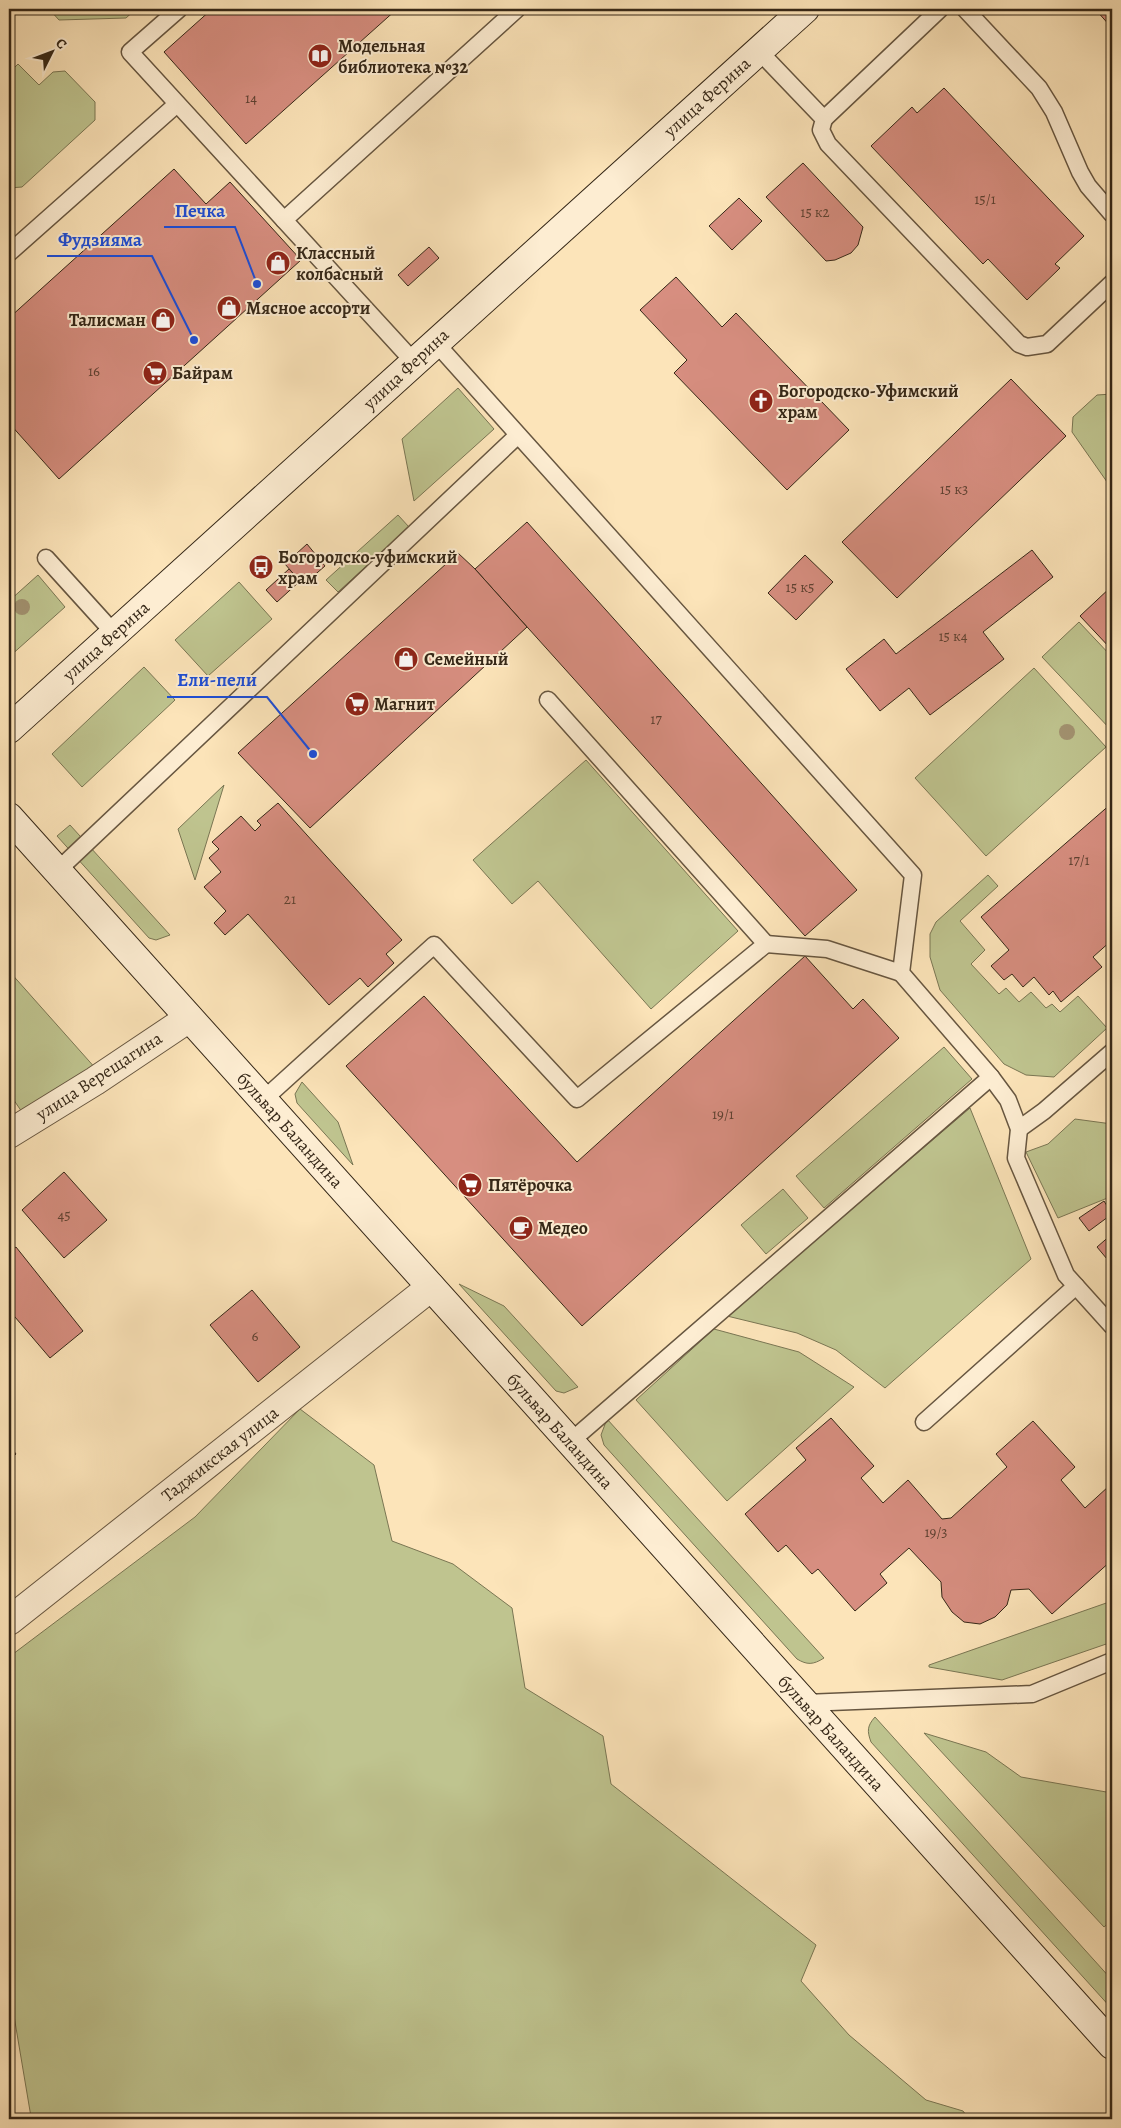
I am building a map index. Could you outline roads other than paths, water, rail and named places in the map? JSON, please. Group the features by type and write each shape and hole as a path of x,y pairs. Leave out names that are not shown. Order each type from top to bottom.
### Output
{"main road":[{"name":"улица Ферина","path":"9,729 804,9"},
{"name":"бульвар Баландина","path":"9,817 1112,2045"},
{"name":"улица Верещагина","path":"9,1134 95,1081 189,1018"},
{"name":"Таджикская улица","path":"9,1621 431,1287"}],"lane":[{"path":"179,9 130,52 414,362"},
{"path":"284,220 517,9"},
{"path":"940,9 824,119 821,130 828,144 1018,344 1036,347 1047,344 1112,282"},
{"path":"965,9 1039,88 1054,112 1088,186 1112,214"},
{"path":"758,50 824,119"},
{"path":"9,253 177,104"},
{"path":"435,342 517,436 913,874 901,973"},
{"path":"58,871 517,436"},
{"path":"46,558 114,633"},
{"path":"548,700 766,944 828,949 901,973 991,1076 1008,1100 1018,1129 1016,1158 1066,1275 1112,1326"},
{"path":"263,1100 434,945 577,1099 766,944"},
{"path":"1018,1129 1044,1111 1111,1056"},
{"path":"570,1442 991,1076"},
{"path":"924,1422 1076,1286"},
{"path":"805,1703 1032,1694 1112,1661"}],"place":[{"name":"Модельная библиотека №32","path":"320,56"},
{"name":"Классный колбасный","path":"278,263"},
{"name":"Печка","path":"257,284"},
{"name":"Мясное ассорти","path":"229,308"},
{"name":"Талисман","path":"163,320"},
{"name":"Фудзияма","path":"194,340"},
{"name":"Байрам","path":"155,373"},
{"name":"Богородско-Уфимский храм","path":"761,401"},
{"name":"Богородско-уфимский храм","path":"261,567"},
{"name":"Семейный","path":"406,659"},
{"name":"Магнит","path":"357,704"},
{"name":"Ели-пели","path":"313,754"},
{"name":"Пятёрочка","path":"470,1185"},
{"name":"Медео","path":"521,1228"}]}
